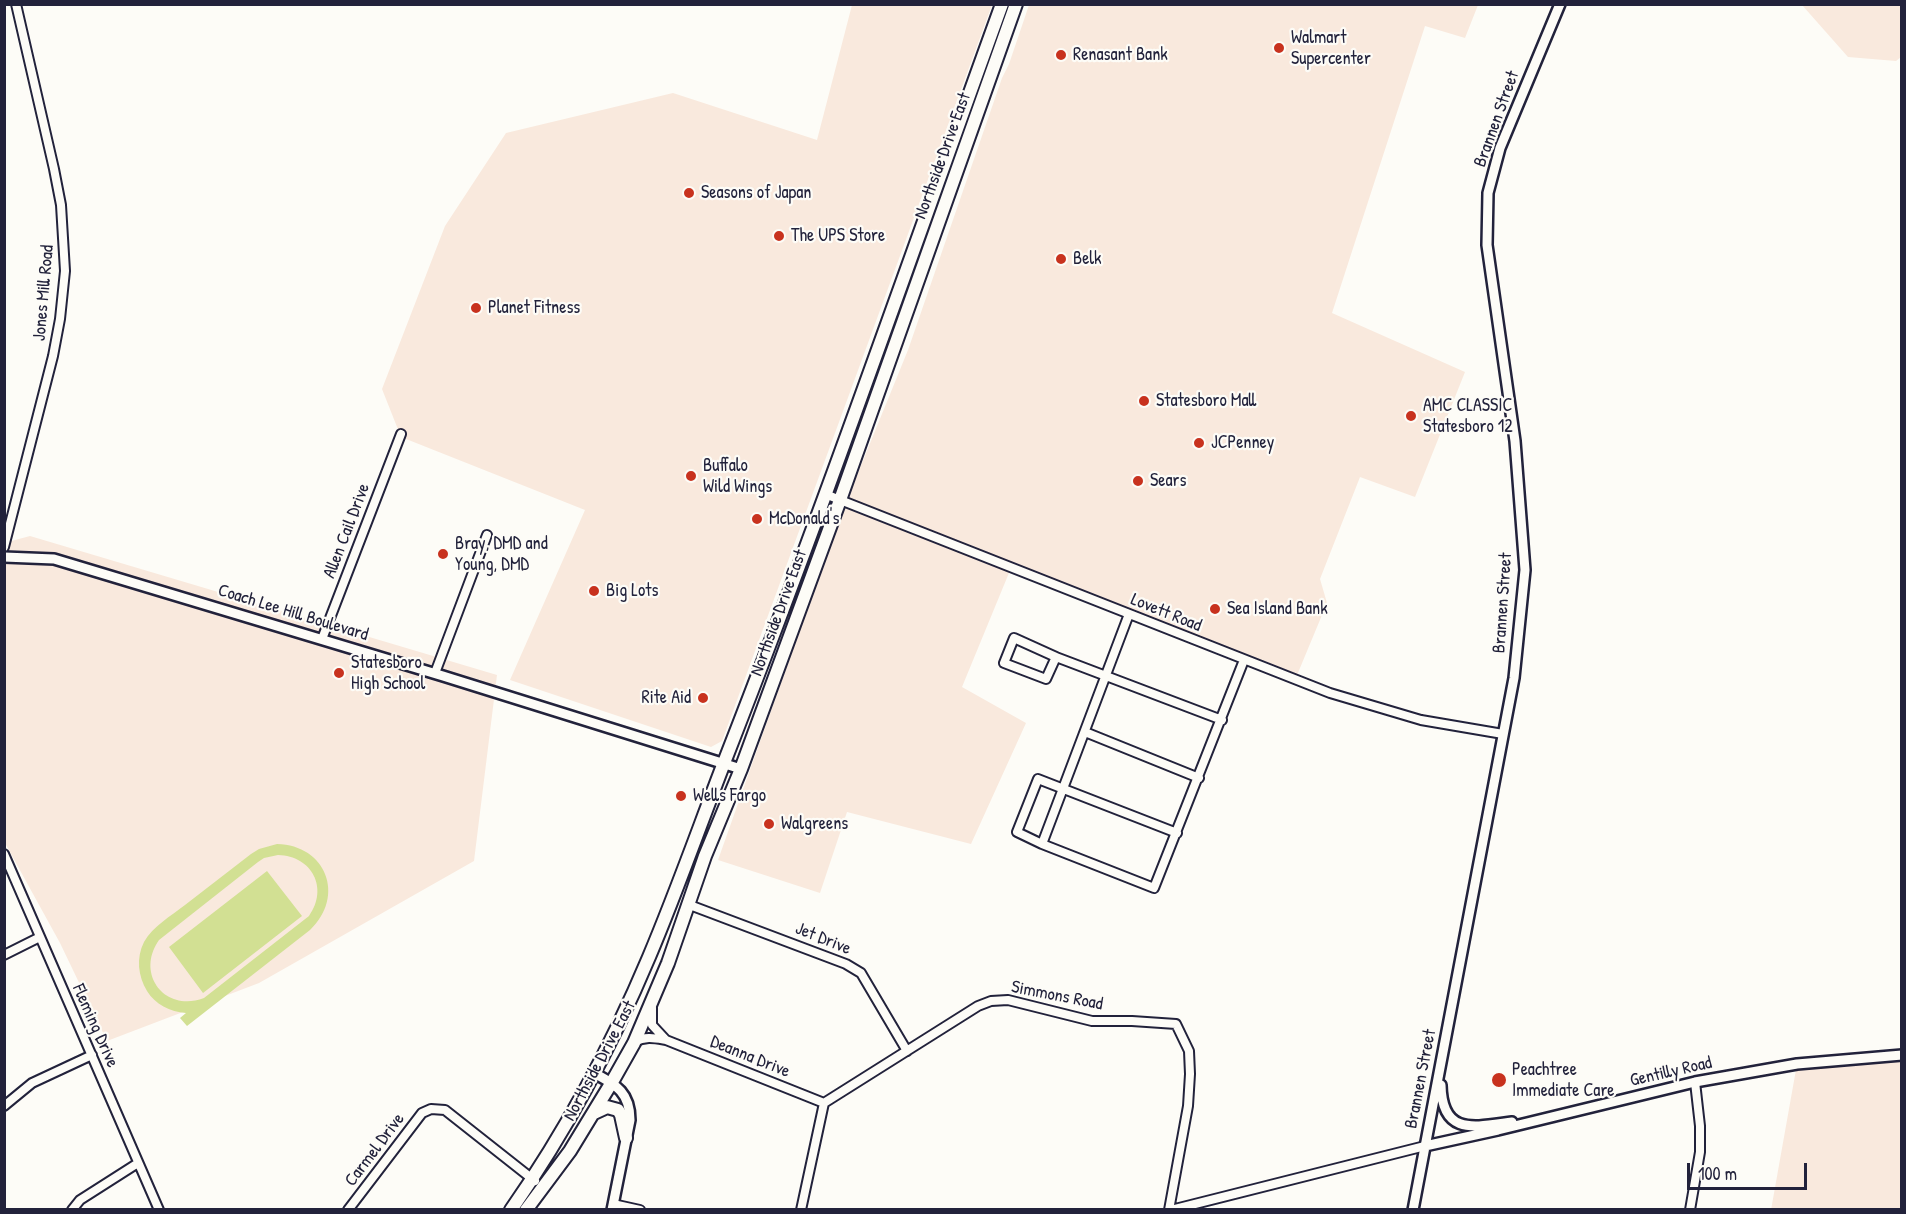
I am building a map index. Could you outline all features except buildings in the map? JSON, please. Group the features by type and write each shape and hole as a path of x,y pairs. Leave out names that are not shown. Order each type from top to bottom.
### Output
{"main road":[{"name":"Northside Drive East","path":"511,1209 533,1179 594,1073 650,956 825,494 1002,4"},
{"name":"Northside Drive East","path":"526,1209 570,1151 612,1082 633,1043 668,963 687,904 741,769 840,500 1016,4"},
{"path":"593,1114 607,1107 618,1110 626,1138"}],"street":[{"name":"Jones Mill Road","path":"4,547 53,356 65,271 61,205 16,4"},
{"name":"Brannen Street","path":"1413,1209 1514,678 1526,570 1515,441 1487,245 1488,193 1500,148 1560,4"},
{"name":"Allen Cail Drive","path":"322,639 401,434"},
{"name":"Lovett Road","path":"825,494 1330,693 1421,720 1503,734"},
{"path":"435,673 487,535"},
{"name":"Coach Lee Hill Boulevard","path":"4,557 54,559 435,673 741,769"},
{"path":"1042,844 1129,615"},
{"path":"1056,657 1046,680 1004,663 1014,639 1222,720"},
{"path":"1177,833 1038,779 1017,832 1154,888 1177,833 1222,720 1244,660"},
{"path":"1085,732 1199,778"},
{"name":"Fleming Drive","path":"4,854 159,1209"},
{"name":"Jet Drive","path":"687,904 846,964 861,973 907,1051"},
{"path":"4,955 40,937"},
{"name":"Simmons Road","path":"824,1102 978,1006 991,1001 1008,1000 1092,1021 1176,1024 1189,1051 1188,1106 1170,1209"},
{"path":"652,1001 652,1025 666,1040"},
{"name":"Deanna Drive","path":"633,1043 649,1037 666,1040 824,1102"},
{"path":"4,1106 32,1083 92,1055"},
{"name":"Gentilly Road","path":"1170,1209 1695,1082 1797,1064 1902,1055"},
{"path":"1441,1064 1441,1101 1448,1115 1458,1124 1477,1126 1559,1115"},
{"path":"594,1073 612,1082 621,1090 628,1104 630,1120 613,1207 640,1209"},
{"path":"1690,1209 1700,1152 1700,1126 1695,1082"},
{"path":"801,1209 824,1102"},
{"name":"Carmel Drive","path":"348,1209 422,1113 431,1109 445,1110 543,1188"},
{"path":"72,1209 80,1200 138,1163"}],"shaded area":[{"path":"852,5 992,5 722,741 711,747 510,680 585,510 401,437 382,389 445,226 506,133 673,93 817,140"},
{"path":"1029,5 1478,5 1465,38 1425,26 1332,313 1465,372 1415,497 1360,477 1320,579 1327,603 1295,680 1011,568 962,687 1026,723 971,844 847,812 820,893 718,860 838,522 908,350"},
{"path":"1802,5 1901,5 1901,57 1896,61 1848,57"},
{"path":"30,536 497,675 474,861 259,983 107,1041 60,943 5,843 4,543"},
{"path":"1901,1055 1901,1209 1771,1210 1797,1064"}],"green space":[{"path":"277,844 294,847 308,853 318,863 325,875 328,888 327,902 321,917 310,930 187,1026 180,1018 186,1013 164,1007 147,991 139,967 141,948 157,926 259,849","holes":["278,855 300,861 314,875 317,895 309,916 204,998 190,1001 177,1000 166,995 152,977 150,966 152,953 159,940 264,858"]},
{"path":"267,871 302,916 203,993 169,947"}],"place":[{"name":"Walmart Supercenter","path":"1279,48"},
{"name":"Renasant Bank","path":"1061,55"},
{"name":"Seasons of Japan","path":"689,193"},
{"name":"The UPS Store","path":"779,236"},
{"name":"Belk","path":"1061,259"},
{"name":"Planet Fitness","path":"476,308"},
{"name":"Statesboro Mall","path":"1144,401"},
{"name":"AMC CLASSIC Statesboro 12","path":"1411,416"},
{"name":"JCPenney","path":"1199,443"},
{"name":"Buffalo Wild Wings","path":"691,476"},
{"name":"Sears","path":"1138,481"},
{"name":"McDonald's","path":"757,519"},
{"name":"Bray, DMD and Young, DMD","path":"443,554"},
{"name":"Big Lots","path":"594,591"},
{"name":"Sea Island Bank","path":"1215,609"},
{"name":"Statesboro High School","path":"339,673"},
{"name":"Rite Aid","path":"703,698"},
{"name":"Wells Fargo","path":"681,796"},
{"name":"Walgreens","path":"769,824"},
{"name":"Peachtree Immediate Care","path":"1499,1080"}]}
